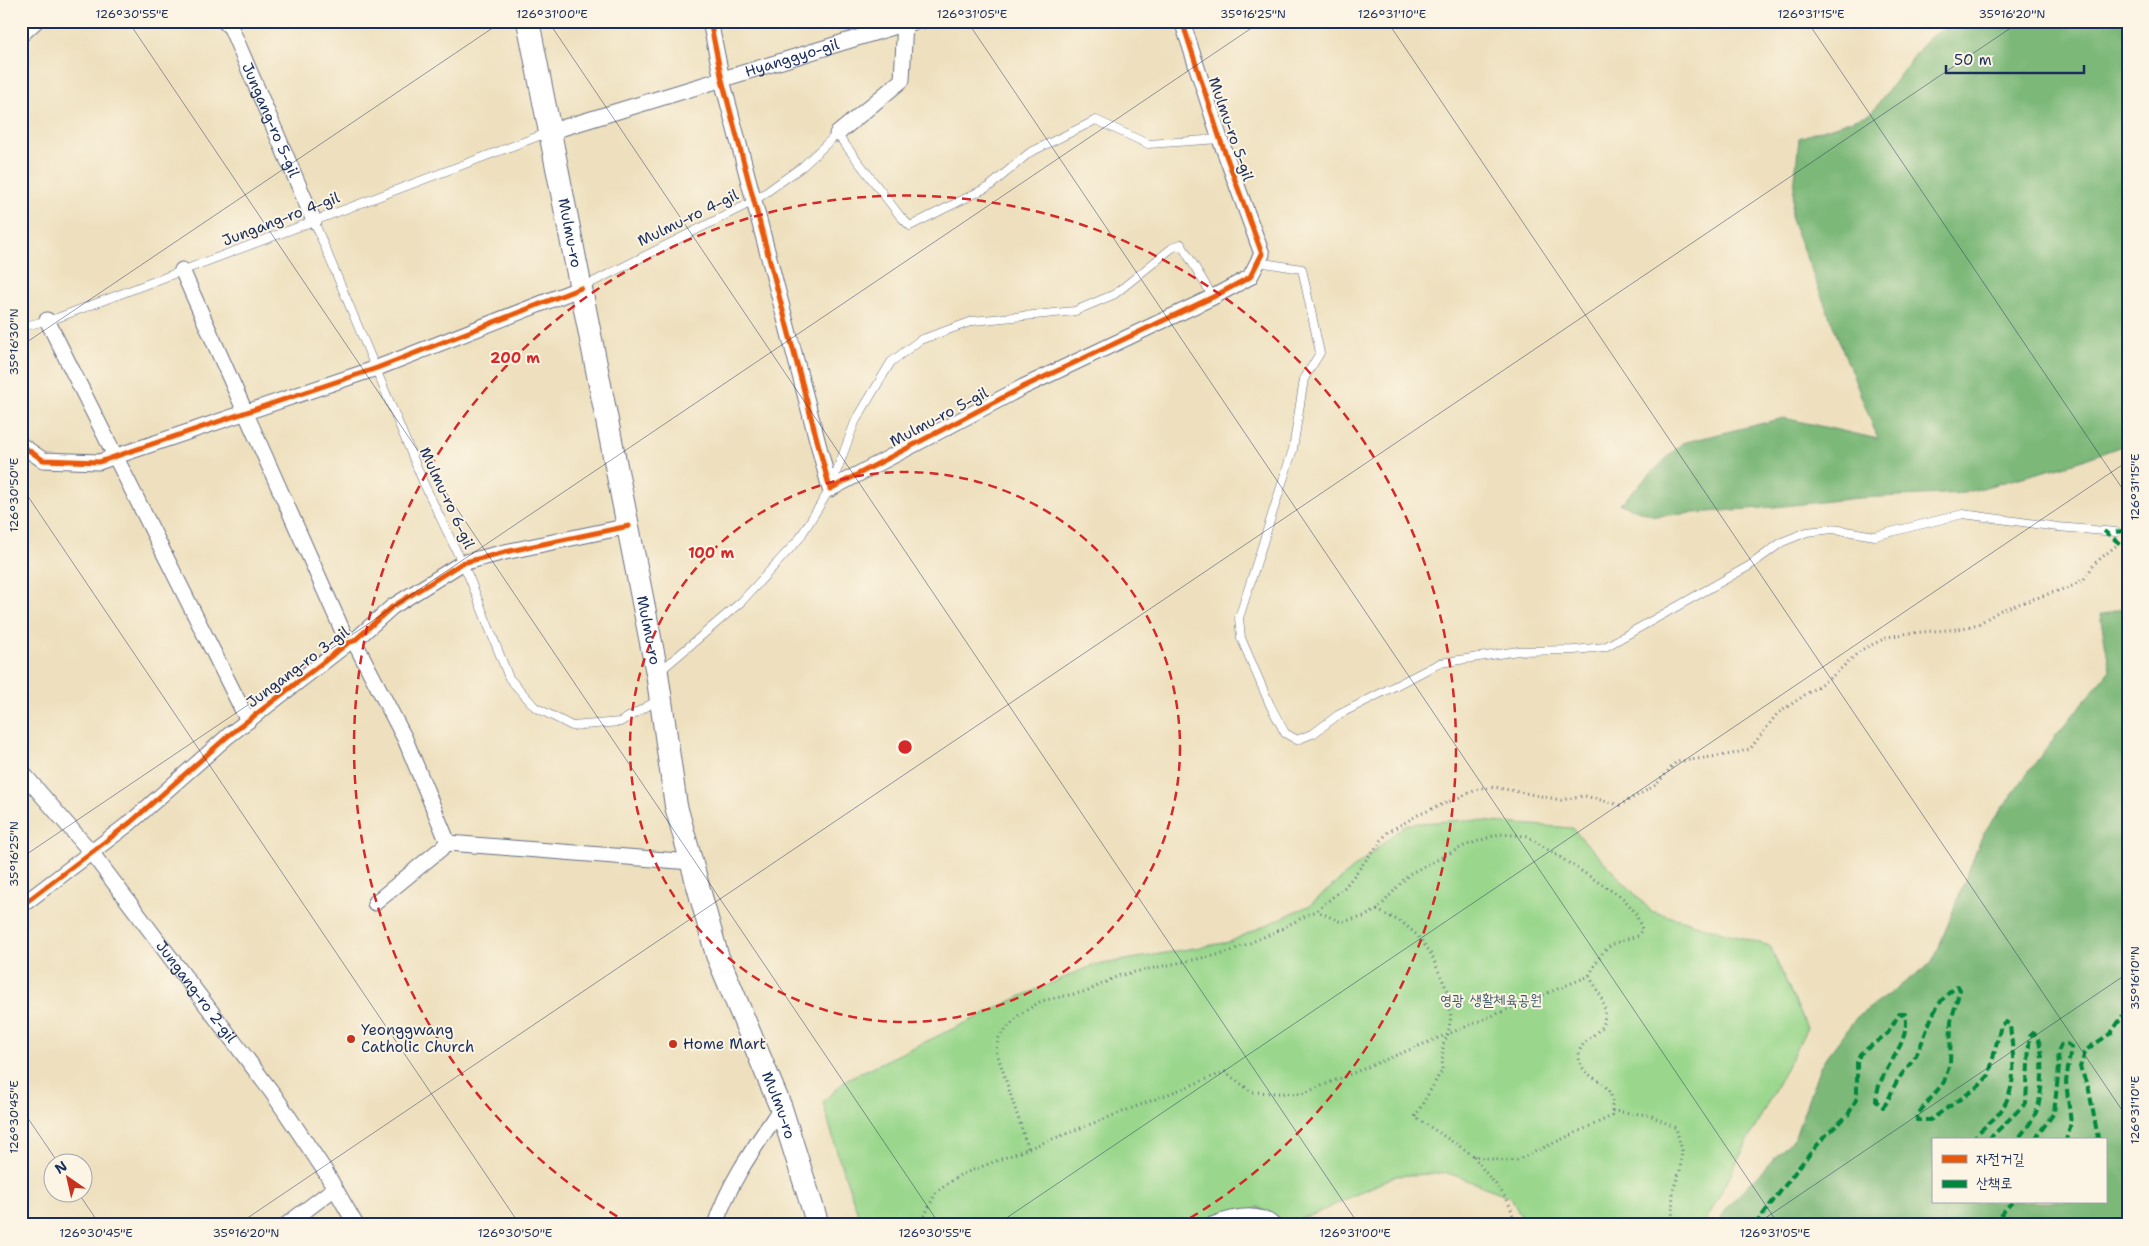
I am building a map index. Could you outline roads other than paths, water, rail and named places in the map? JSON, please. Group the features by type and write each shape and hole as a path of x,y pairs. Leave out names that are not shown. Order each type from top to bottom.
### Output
{"main road":[{"name":"Mulmu-ro","path":"528,21 658,673 676,806 717,955 781,1108 818,1225"}],"street":[{"path":"21,35 36,21"},
{"name":"Jungang-ro 5-gil","path":"224,21 231,28 314,221"},
{"path":"710,21 722,80 830,489"},
{"name":"Hyanggyo-gil","path":"549,132 722,80 747,70 904,22 920,21"},
{"name":"Mulmu-ro 5-gil","path":"830,489 1023,387 1213,297 1250,277 1262,254 1220,139 1182,21"},
{"path":"837,134 902,80 904,22"},
{"path":"182,270 351,642 405,739 448,843"},
{"path":"21,445 43,460 99,462 377,368 581,288"},
{"path":"47,320 248,721"},
{"name":"Jungang-ro 3-gil","path":"21,906 131,822 206,755 351,642 392,607 462,563 629,526"},
{"name":"Jungang-ro 2-gil","path":"21,771 91,852 274,1095 335,1188 356,1225"},
{"path":"375,903 448,843 691,862"},
{"path":"715,1225 721,1206 751,1152 781,1108"},
{"path":"286,1225 335,1188"},
{"path":"1212,1225 1227,1219 1259,1216 1273,1225"}],"lane":[{"path":"837,134 900,216 910,226 990,186 1029,153 1096,120 1148,144 1220,139"},
{"name":"Jungang-ro 4-gil","path":"21,327 47,320 549,132"},
{"name":"Mulmu-ro 4-gil","path":"581,288 754,201 803,166 837,134"},
{"name":"Mulmu-ro 6-gil","path":"314,221 424,484 462,563 508,678 535,707 572,726 620,722 662,697"},
{"path":"658,673 741,602 799,539 830,489 855,422 891,362 920,340 972,321 1075,311 1115,294 1172,248 1181,244 1213,297"},
{"path":"1258,262 1302,270 1320,353 1304,379 1293,450 1239,618 1241,638 1270,705 1285,733 1297,740 1314,732 1338,715 1440,663 1518,651 1574,650 1606,646 1749,566 1782,542 1807,532 1833,529 1875,536 1963,514 2058,527 2116,532"}],"place":[{"name":"Yeonggwang Catholic Church","path":"351,1039"},
{"name":"Home Mart","path":"673,1044"}],"park label":[{"name":"영광 생활체육공원","path":"1491,1000"}]}
